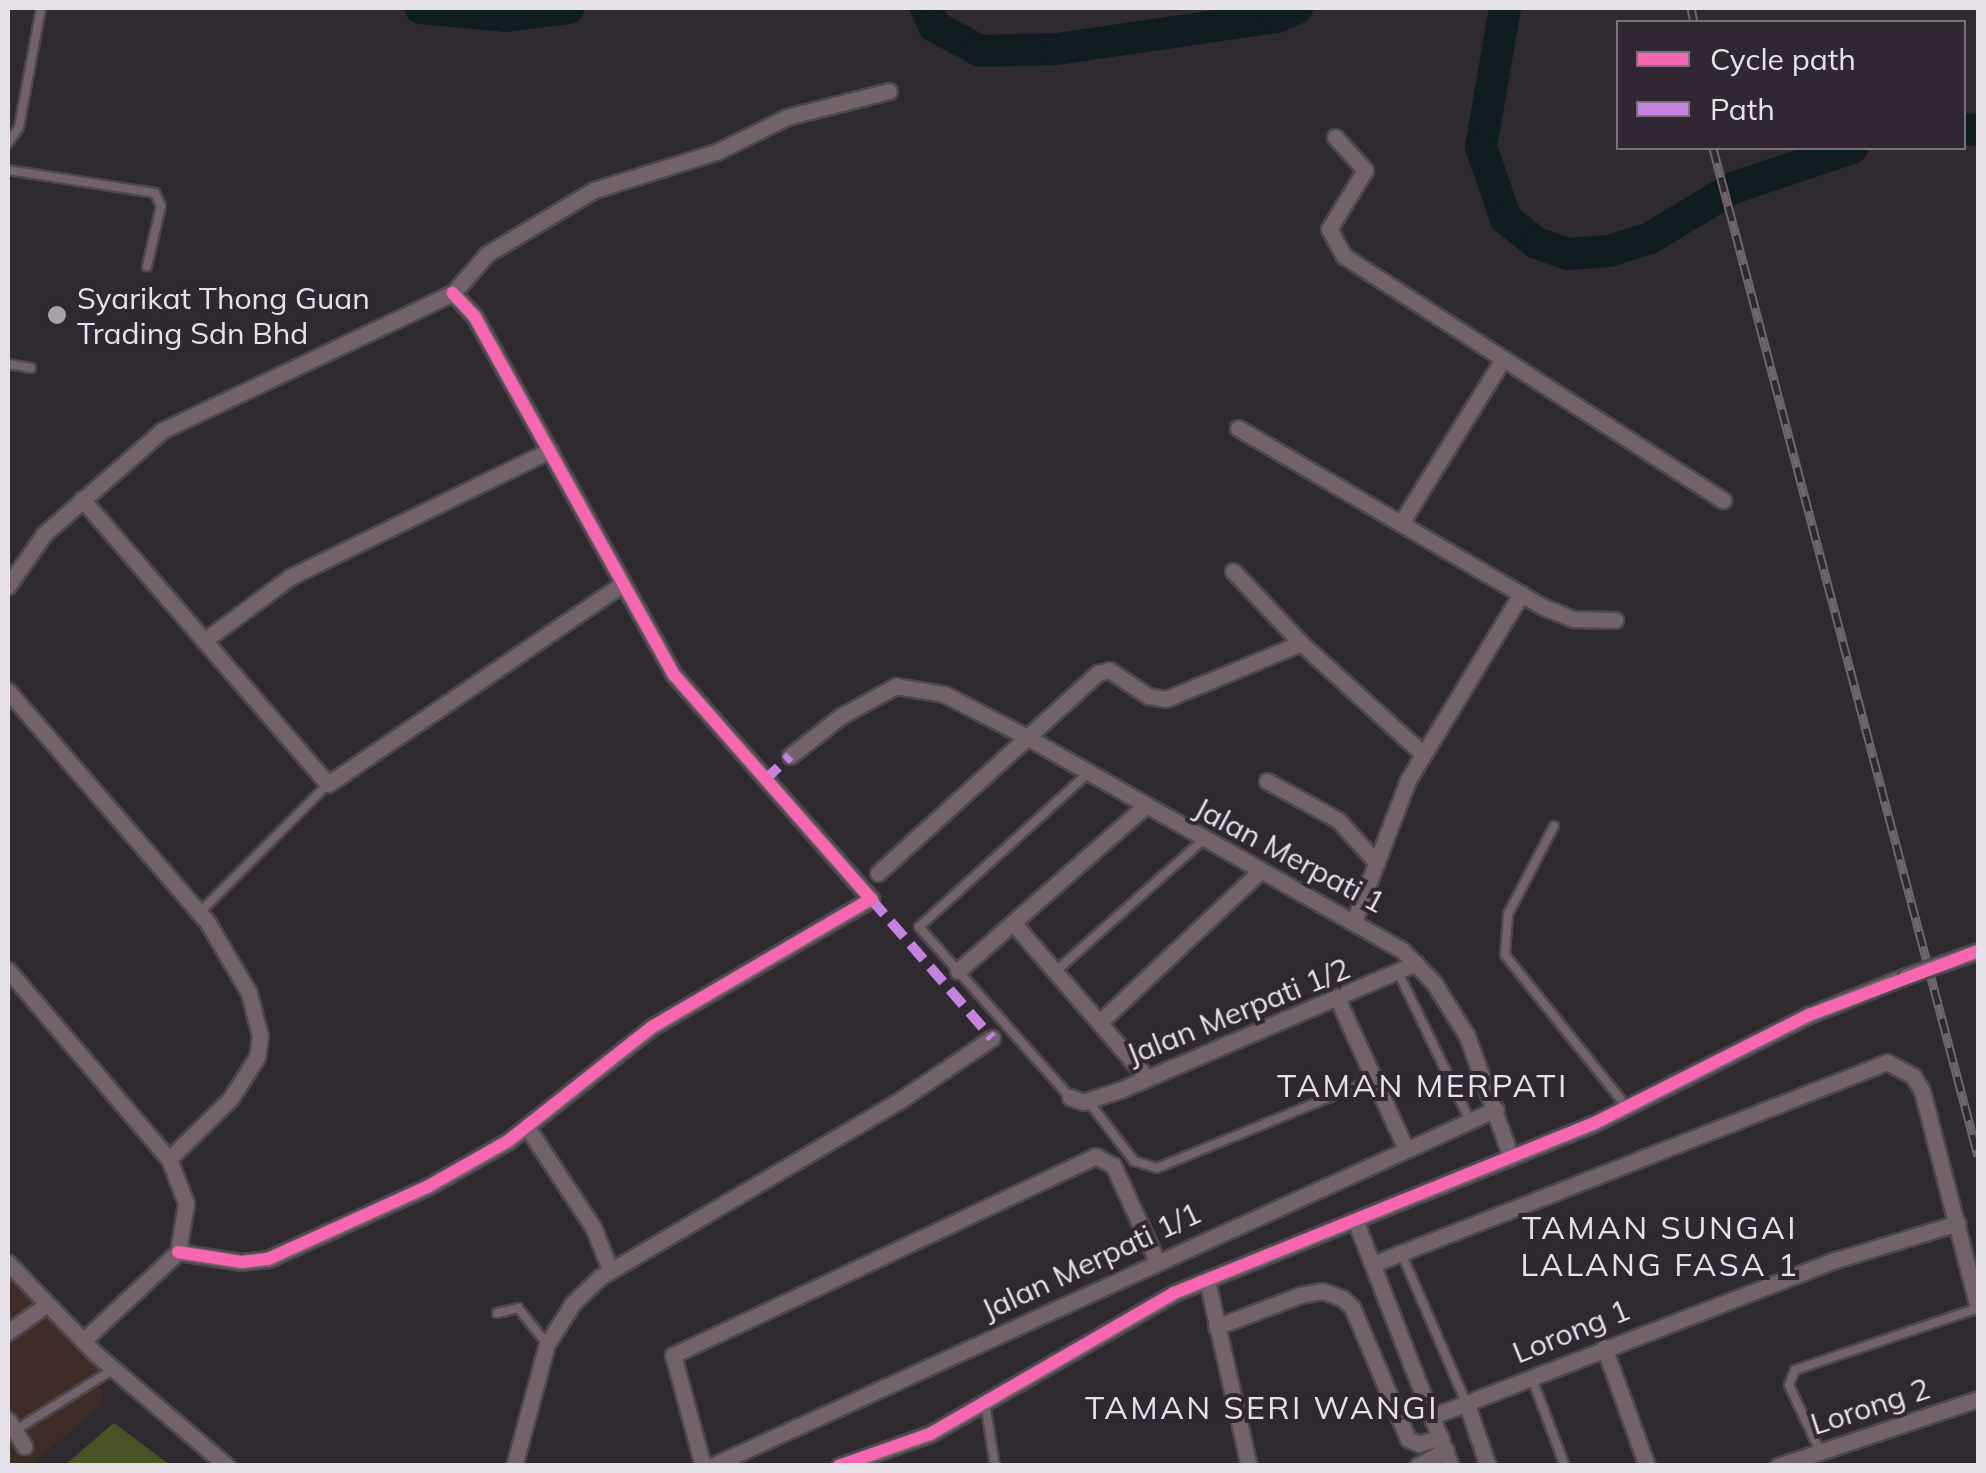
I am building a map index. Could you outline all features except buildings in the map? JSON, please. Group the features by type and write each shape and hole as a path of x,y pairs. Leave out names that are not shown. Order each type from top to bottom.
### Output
{"street":[{"path":"8,586 44,534 162,430 452,293 487,254 594,190 716,152 787,118 889,91"},
{"path":"1334,137 1365,170 1333,218 1332,242 1357,267 1723,500"},
{"path":"178,1252 242,1262 268,1259 427,1187 527,1127 652,1027 871,899 704,715 619,586 550,450 475,317 452,293"},
{"path":"1401,523 1503,359"},
{"path":"1238,428 1521,594 1574,619 1615,620"},
{"path":"204,640 290,576 550,450"},
{"path":"82,498 328,784 619,586"},
{"path":"1233,570 1301,644 1422,752"},
{"path":"1354,921 1422,752 1521,594"},
{"path":"878,872 1098,673 1110,670 1148,696 1166,699 1301,644"},
{"name":"Jalan Merpati 1","path":"790,756 882,691 908,685 944,694 1025,736 1143,808 1354,921 1416,962 1467,1036 1511,1157"},
{"path":"8,691 198,913 237,966 260,1046 231,1098 169,1159"},
{"path":"1267,782 1338,820 1377,862"},
{"path":"958,971 1143,808"},
{"path":"1100,1022 1260,871"},
{"path":"1014,924 1147,1078"},
{"path":"839,1466 904,1446 1150,1306 1207,1280 1628,1108 1809,1015 1978,951"},
{"name":"Jalan Merpati 1/2","path":"1078,1099 1147,1078 1399,974 1416,962"},
{"path":"8,970 169,1159 186,1204 178,1252 82,1341"},
{"path":"1338,1000 1405,1147"},
{"path":"514,1466 546,1344 573,1302 610,1269 698,1223 992,1038"},
{"path":"1373,1264 1887,1062 1914,1076 1922,1091 1978,1308"},
{"name":"Jalan Merpati 1/1","path":"711,1466 1405,1147 1496,1110"},
{"path":"527,1127 593,1228 610,1269"},
{"path":"702,1466 673,1354 1094,1156 1106,1156 1157,1261"},
{"path":"1355,1220 1446,1451"},
{"name":"Lorong 1","path":"1433,1416 1836,1260 1958,1223"},
{"path":"8,1263 82,1341 227,1466"},
{"path":"1207,1280 1249,1466"},
{"path":"1216,1327 1300,1295 1323,1290 1342,1298 1408,1440 1446,1451"},
{"path":"8,1332 46,1304"},
{"path":"1604,1347 1647,1466"},
{"name":"Lorong 2","path":"1778,1466 1978,1399"},
{"path":"1466,1402 1488,1466"},
{"path":"11,1425 24,1446"},
{"path":"1416,1466 1446,1451"}],"lane":[{"path":"8,143 18,127 41,8"},
{"path":"8,170 155,193 162,206 147,266"},
{"path":"8,364 31,368"},
{"path":"1087,774 920,923 958,971 1134,1161 1156,1168 1374,1079"},
{"path":"198,913 328,784"},
{"path":"1554,826 1508,914 1505,955 1628,1108"},
{"path":"1056,971 1204,840"},
{"path":"1399,974 1469,1119"},
{"path":"1401,1253 1466,1402"},
{"path":"496,1314 518,1308 546,1344"},
{"path":"1820,1451 1789,1385 1795,1370 1978,1308"},
{"path":"11,1425 113,1369"},
{"path":"1531,1376 1565,1466"},
{"path":"985,1403 995,1466"}],"shaded area":[{"path":"8,1273 98,1367 103,1404 30,1465 8,1465"}],"green space":[{"path":"114,1423 170,1465 65,1465"}],"waterway":[{"path":"421,8 505,16 569,8"},
{"path":"926,8 934,26 980,51 1057,49 1277,17 1297,8"},
{"path":"1505,8 1481,147 1506,219 1537,243 1568,254 1609,251 1650,238 1733,188 1846,150"},
{"path":"1966,129 1978,130"}],"railway":[{"path":"1691,8 1694,20"},
{"path":"1714,150 1978,1156"}],"marked path":[{"path":"764,781 790,756"},
{"path":"871,899 992,1038"}],"cycle path":[{"path":"178,1252 242,1262 268,1259 427,1187 508,1141 652,1027 871,899 674,675 475,317 453,293"},
{"path":"839,1466 930,1434 1174,1293 1593,1124 1809,1015 1978,951"}],"place":[{"name":"Syarikat Thong Guan Trading Sdn Bhd","path":"57,315"}],"district":[{"name":"TAMAN MERPATI","path":"1423,1085"},
{"name":"TAMAN SUNGAI LALANG FASA 1","path":"1660,1246"},
{"name":"TAMAN SERI WANGI","path":"1262,1407"}]}
